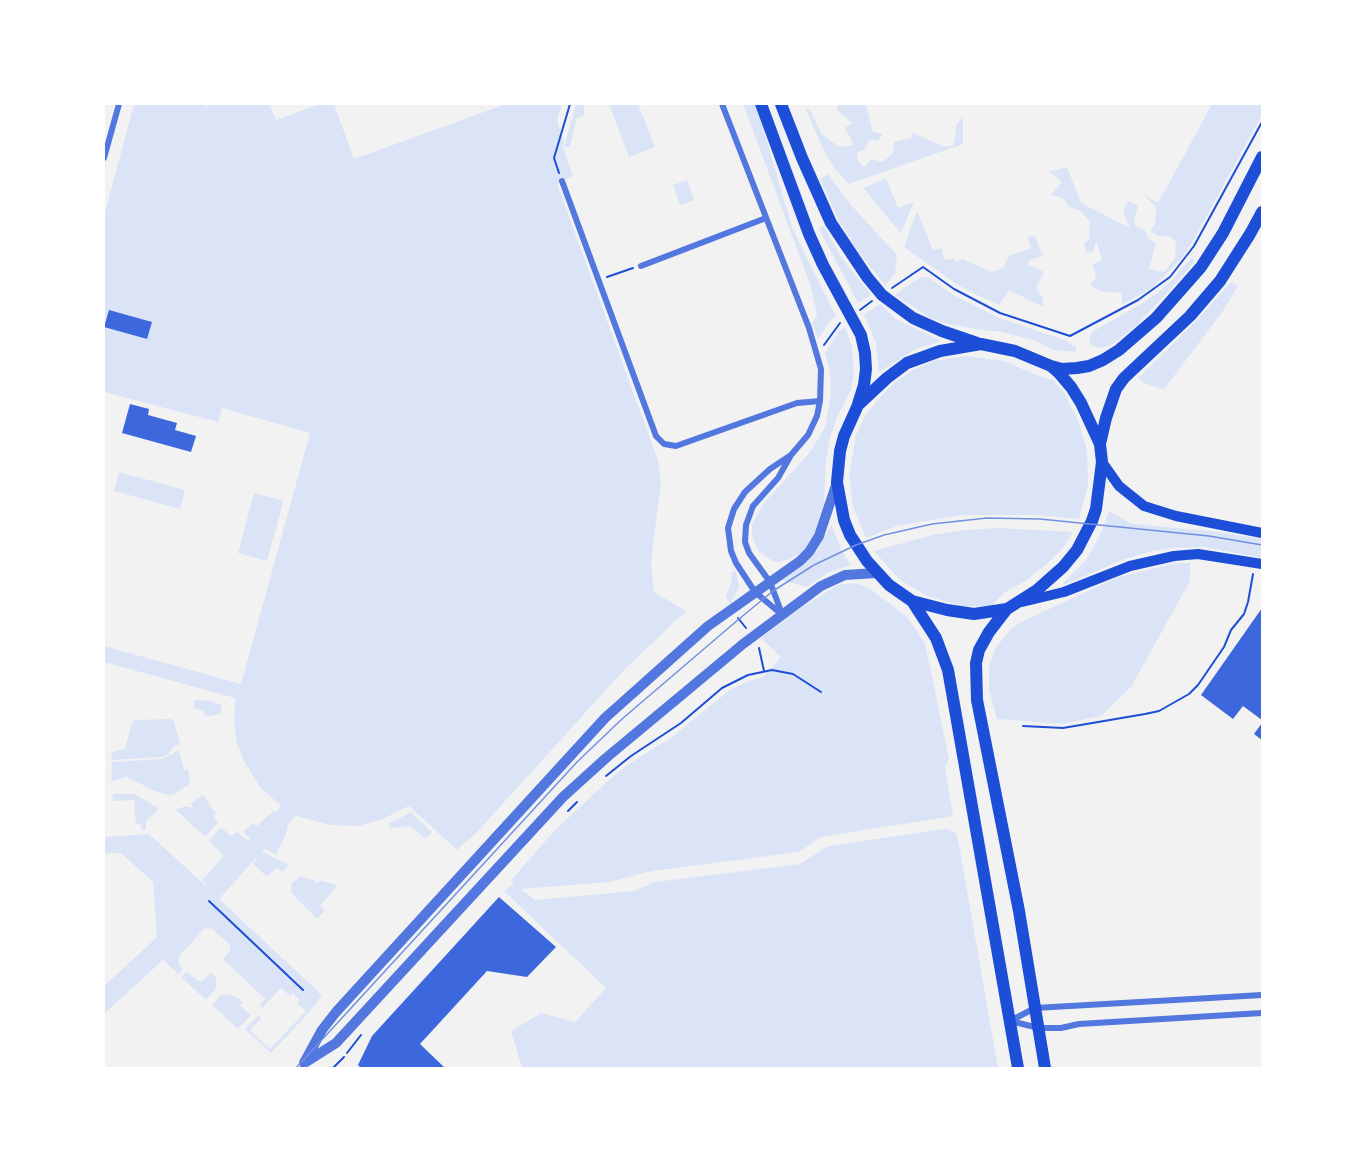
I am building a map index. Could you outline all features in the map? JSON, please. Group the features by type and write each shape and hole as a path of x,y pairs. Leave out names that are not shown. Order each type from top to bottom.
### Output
{"main road":[{"path":"761,104 809,234 861,335 865,353 864,385 842,444 837,482 844,520 850,535 877,573 889,585 912,601 974,614 1064,592 1130,566 1174,556 1198,554 1263,564"},
{"path":"781,104 831,223 850,255 882,295 913,318 929,326 981,344 1015,351 1051,366 1077,368 1103,360 1119,350 1156,318 1201,267 1223,233 1263,157"},
{"path":"1100,444 1116,389 1124,378 1190,316 1220,281 1263,212"},
{"path":"858,405 886,378 907,363 940,351 981,344"},
{"path":"1045,1068 1018,911 977,700 975,677 976,663 983,641 997,620 1012,606 1050,579 1077,550 1096,509 1102,462 1100,444 1071,387 1051,366"},
{"path":"1102,462 1119,486 1144,506 1176,516 1263,533"},
{"path":"912,601 936,638 948,670 1018,1068"}],"street":[{"path":"104,158 119,104"},
{"path":"723,104 821,369 817,416 808,435 791,455 778,478 753,506 744,534 749,553 770,582 782,614"},
{"path":"562,181 656,436 664,444 676,446 797,403 820,401"},
{"path":"641,266 766,218"},
{"path":"782,614 755,592 730,551 728,540 730,518 739,500 770,469 791,455"},
{"path":"305,1067 322,1029 336,1012 605,718 708,626 800,561 819,536 837,482"},
{"path":"305,1067 336,1043 563,797 655,717 782,614 830,581 845,575 877,573"},
{"path":"1010,1021 1035,1008 1263,995"},
{"path":"1010,1021 1039,1028 1263,1013"}],"path":[{"path":"562,181 554,158 570,104"},
{"path":"852,315 923,267 954,289 1000,313 1070,336 1138,300 1170,277 1194,246 1263,122"},
{"path":"599,280 641,266"},
{"path":"1023,726 1063,728 1145,714 1159,711 1189,694 1211,666 1224,647 1231,630 1244,614 1253,574"},
{"path":"606,776 631,756 681,723 722,688 748,675 772,670 793,674 821,692"},
{"path":"561,818 583,796"},
{"path":"209,901 303,990"},
{"path":"333,1068 344,1057"}],"shaded area":[{"path":"134,104 203,104 207,108 207,104 269,104 276,120 320,104 334,104 354,159 506,104 562,104 557,120 563,148 573,176 557,184 658,460 661,482 651,562 654,592 686,611 624,670 478,831 457,850 409,806 383,819 358,826 330,825 296,816 288,824 276,855 265,849 262,852 289,865 283,872 277,867 267,877 253,864 258,856 219,899 322,995 271,1053 245,1029 258,1016 261,1018 250,1030 270,1049 306,1011 297,1003 300,1000 293,993 290,996 281,988 262,1008 260,1005 265,999 223,959 230,951 230,945 211,928 204,929 180,955 178,963 183,969 178,974 163,960 104,1014 104,986 157,937 153,882 121,853 104,854 104,837 149,834 206,886 202,880 224,856 209,841 221,827 231,836 237,832 248,841 250,839 243,832 253,823 257,826 281,806 260,787 244,761 237,743 234,724 235,698 104,662 104,646 241,684 310,433 222,408 218,422 104,392 104,216"},
{"path":"576,104 583,104 585,115 577,118 570,147 564,147"},
{"path":"609,104 638,104 655,147 629,157"},
{"path":"743,104 754,104 793,230 836,316 818,339 812,323 817,315 811,287"},
{"path":"838,104 866,104 873,132 883,134 878,141 869,140 865,150 858,152 857,159 862,166 866,166 871,159 883,162 893,153 894,142 912,138 911,132 942,146 953,146 956,125 963,117 963,144 849,184 835,169 824,151 806,110 810,109 821,133 839,147 854,145 845,128 852,123 837,110"},
{"path":"1212,104 1262,104 1262,115 1182,258 1152,288 1122,305 1122,293 1100,291 1090,285 1096,278 1093,264 1102,260 1096,241 1093,251 1086,253 1084,243 1089,239 1090,221 1080,211 1068,206 1064,199 1051,195 1062,182 1049,172 1067,167 1081,203 1130,228 1123,211 1128,201 1138,206 1134,220 1136,226 1145,231 1148,238 1156,243 1149,269 1164,272 1175,258 1176,242 1169,236 1158,236 1150,230 1155,225 1156,207 1144,195 1158,203"},
{"path":"828,174 851,205 897,255 895,274 885,285 859,253 839,221 820,179"},
{"path":"886,178 898,208 914,202 901,233 863,188"},
{"path":"687,180 694,200 680,205 673,185"},
{"path":"916,213 918,213 933,250 941,248 945,260 954,258 956,262 963,259 991,272 1003,268 1009,256 1031,248 1028,237 1035,236 1043,256 1029,260 1028,265 1044,272 1036,288 1043,298 1043,307 1009,290 999,305 958,285 904,247"},
{"path":"824,226 842,258 871,295 858,303 819,229"},
{"path":"1192,257 1195,261 1136,326 1110,346 1099,348 1091,345 1089,341 1092,332 1158,292"},
{"path":"923,277 928,277 952,294 997,317 1067,341 1076,347 1076,352 1054,350 1033,340 997,331 947,324 928,317 895,295"},
{"path":"1231,282 1238,286 1223,311 1165,388 1161,389 1144,383 1138,378 1196,321"},
{"path":"880,304 896,319 939,342 916,349 879,372 876,343 864,315"},
{"path":"845,327 852,347 854,374 850,392 837,417 830,438 826,459 824,504 816,530 803,551 790,559 773,561 759,552 752,536 752,525 763,504 811,451 825,427 831,393 830,373 825,353 839,331"},
{"path":"967,356 1004,361 1053,380 1064,393 1078,420 1087,450 1088,485 1079,519 1034,515 962,515 897,526 866,538 853,506 849,475 856,435 864,418 895,382 913,370 934,361"},
{"path":"119,472 185,490 180,509 114,491"},
{"path":"254,493 281,500 283,503 267,561 238,553"},
{"path":"1109,511 1132,524 1211,531 1262,539 1262,558 1204,547 1152,551 1122,560 1064,585 1063,583 1085,561 1099,538"},
{"path":"831,525 840,548 851,565 829,572 806,587 782,580 817,551"},
{"path":"999,528 1073,532 1063,548 1047,564 1004,593 992,605 987,606 962,606 927,596 900,580 874,551 932,535"},
{"path":"1175,563 1190,563 1190,581 1131,687 1101,716 1062,724 997,719 989,690 989,666 996,647 1012,628 1116,578"},
{"path":"736,571 739,587 730,604 726,597 732,572"},
{"path":"853,583 868,587 907,617 925,643 949,759 945,766 953,816 821,837 799,852 652,871 609,882 521,889 535,900 634,891 655,882 800,864 828,846 945,829 955,832 998,1068 522,1068 511,1031 541,1013 575,1022 606,988 504,891 514,883 511,880 555,830 627,765 672,737 731,689 763,677 781,657 761,638 801,608 838,585"},
{"path":"195,700 210,701 221,705 220,714 204,717 205,712 193,708"},
{"path":"171,719 174,721 180,744 173,747 169,754 161,757 111,760 112,752 125,749 131,726 135,720"},
{"path":"179,750 184,770 188,770 190,782 174,794 167,795 155,791 127,777 111,781 112,762 162,759"},
{"path":"112,794 135,794 155,806 158,810 146,821 146,830 142,830 141,824 136,824 134,800 113,801"},
{"path":"203,795 216,814 213,816 218,823 205,837 177,811 173,810 187,806 190,808 193,806 190,804"},
{"path":"411,812 432,832 426,839 410,826 391,828 388,824"},
{"path":"300,877 337,886 320,906 325,911 317,919 291,893 292,883"},
{"path":"186,972 199,981 205,979 211,972 216,978 216,988 206,1000 181,977"},
{"path":"228,994 243,1002 240,1005 251,1015 238,1029 212,1005 221,995"}],"building":[{"path":"109,310 152,322 147,339 104,327"},
{"path":"130,404 149,409 148,415 177,423 175,430 196,436 191,452 122,433"},
{"path":"1262,608 1262,720 1243,706 1233,719 1201,695"},
{"path":"1262,723 1262,740 1254,734"},
{"path":"499,897 556,947 527,977 487,971 420,1044 445,1068 361,1068 358,1065 372,1036"}],"tram line":[{"path":"296,1068 577,762 622,719 739,619 773,591 814,565 856,545 884,535 932,524 987,518 1040,519 1209,536 1262,545"}]}
